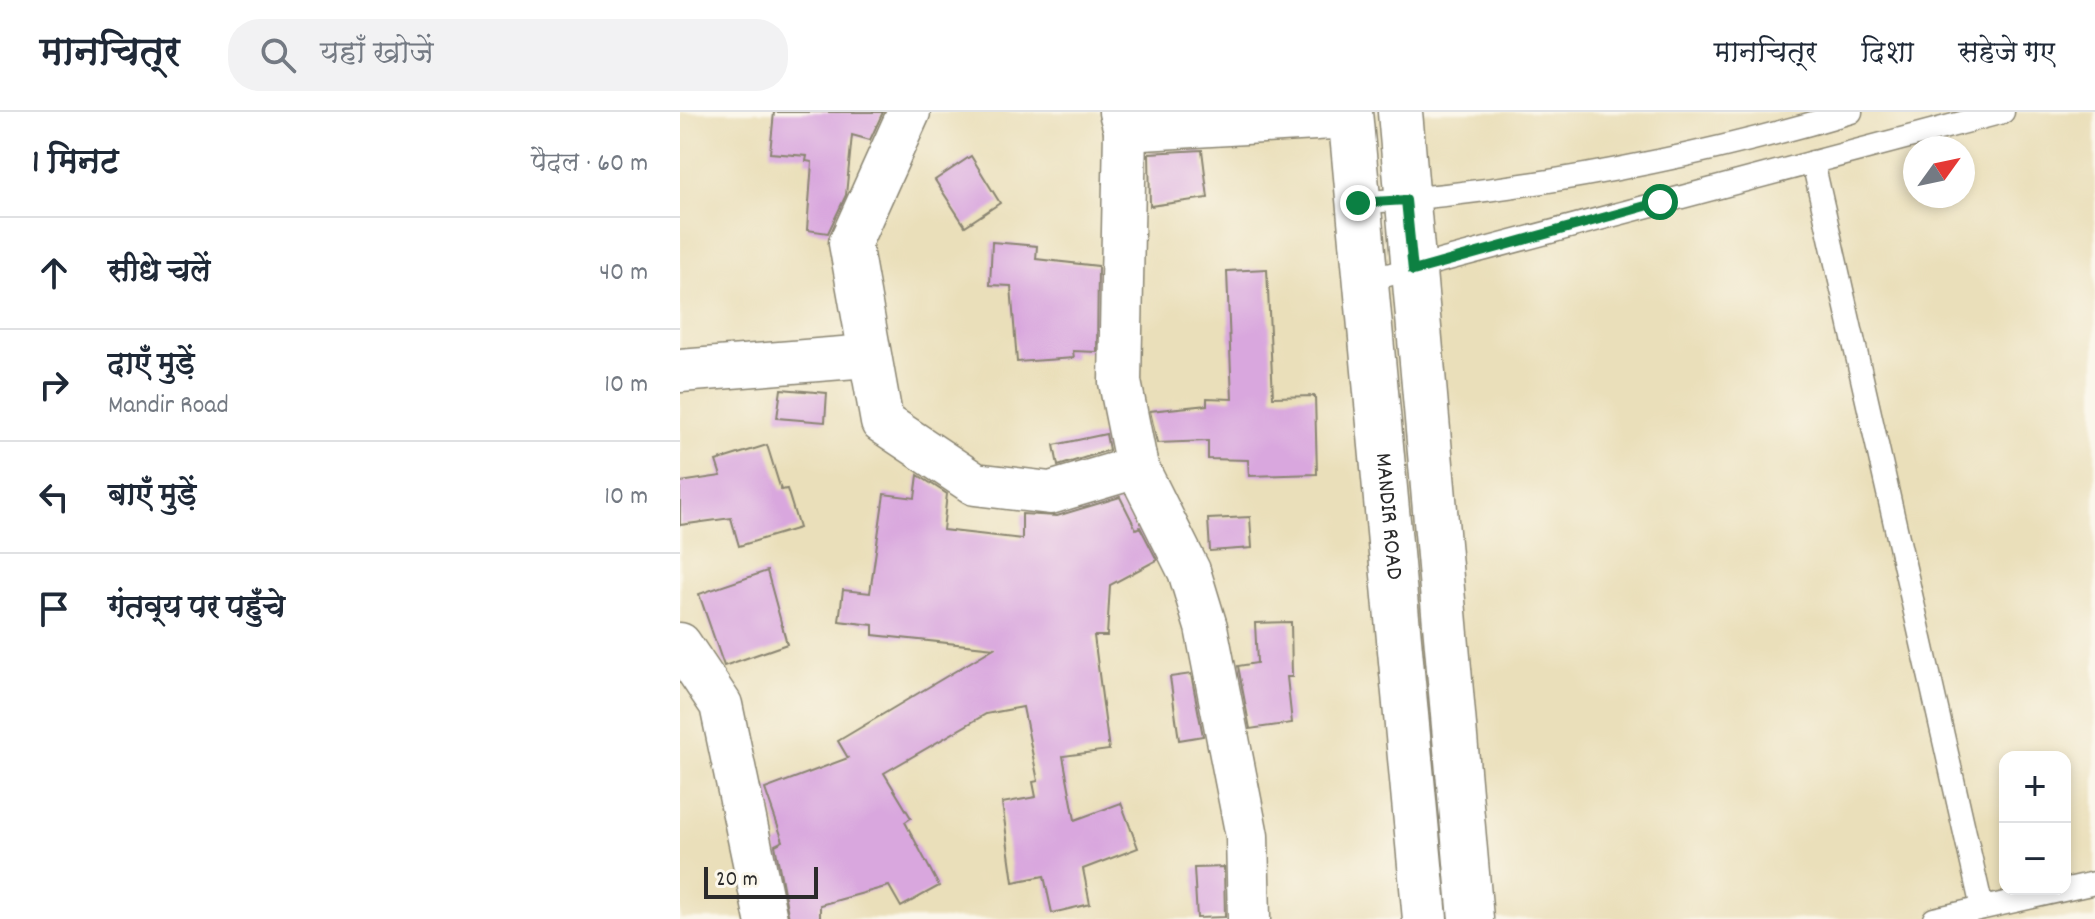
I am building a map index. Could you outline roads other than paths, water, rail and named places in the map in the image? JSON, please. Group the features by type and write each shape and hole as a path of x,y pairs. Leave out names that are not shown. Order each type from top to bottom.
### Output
{"street":[{"path":"909,112 850,243 882,422 975,484 1050,493 1137,467"},
{"name":"MANDIR ROAD","path":"1400,112 1471,919"},
{"path":"1249,919 1247,836 1206,627 1189,571 1137,467 1120,382 1122,121 1350,115"},
{"name":"MANDIR ROAD","path":"1350,115 1425,919"},
{"path":"680,371 868,356"},
{"path":"680,644 721,705 766,919"},
{"path":"1406,725 1453,719"}],"lane":[{"path":"1358,203 1478,194 1629,167 1851,112"},
{"path":"1365,281 1413,271 2003,112"},
{"path":"1813,162 1982,908"},
{"path":"1934,919 2095,883"}]}
